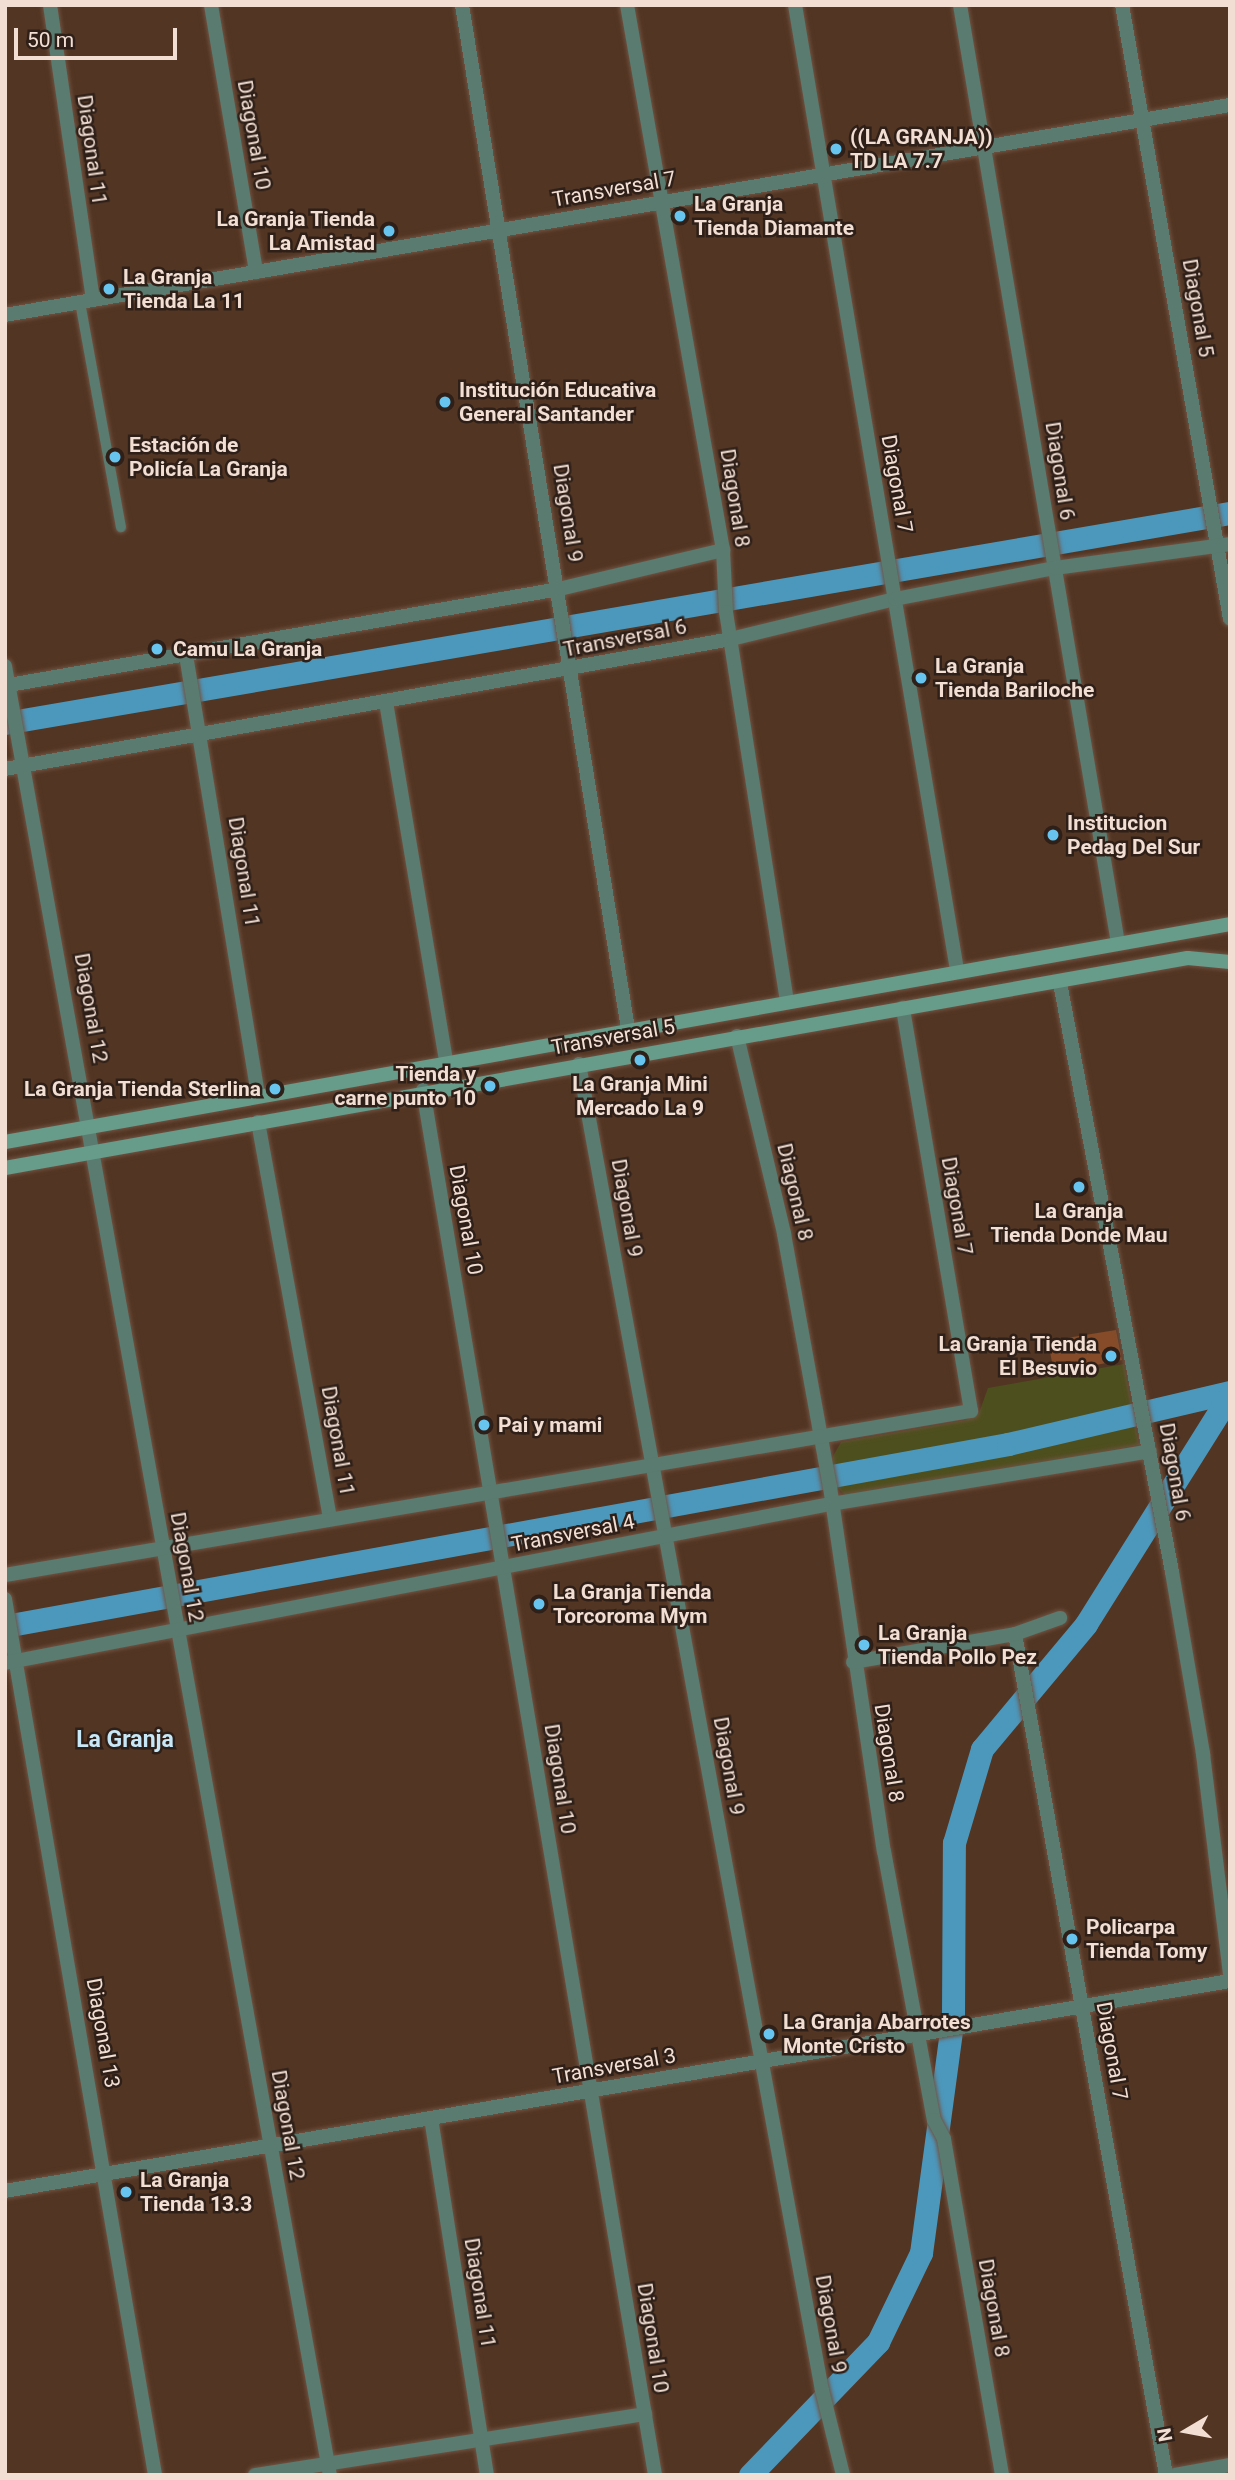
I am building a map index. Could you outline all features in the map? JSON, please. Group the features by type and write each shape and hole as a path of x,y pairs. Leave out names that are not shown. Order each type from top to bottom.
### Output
{"street":[{"name":"Diagonal 11","path":"50,5 87,301"},
{"name":"Diagonal 10","path":"211,5 256,272"},
{"name":"Diagonal 9","path":"462,5 559,589 628,1029"},
{"name":"Diagonal 8","path":"627,5 723,550 726,612 788,1000"},
{"name":"Diagonal 7","path":"795,5 957,970"},
{"name":"Diagonal 6","path":"960,5 1118,943"},
{"name":"Diagonal 5","path":"1122,5 1210,500 1221,542 1230,619"},
{"name":"Transversal 7","path":"5,315 1230,105"},
{"name":"Transversal 6","path":"5,769 386,702 571,664 731,639 894,593 1221,542"},
{"path":"9,685 559,589 723,550"},
{"name":"Diagonal 11","path":"186,654 258,1096"},
{"name":"Diagonal 12","path":"5,666 26,766 96,1152 163,1554 329,2469"},
{"path":"386,702 446,1062"},
{"name":"Transversal 5","path":"5,1142 788,1000 1230,924"},
{"name":"Transversal 5","path":"5,1168 423,1090 1060,983 1188,958 1230,962"},
{"name":"Diagonal 6","path":"1060,983 1141,1398 1203,1754 1230,1973"},
{"name":"Diagonal 7","path":"818,1434 971,1412 903,1008"},
{"name":"Diagonal 8","path":"737,1037 784,1234 818,1434 830,1487 853,1662 917,2035 934,2120 944,2139 1002,2475"},
{"name":"Diagonal 9","path":"579,1064 822,2390 843,2475"},
{"name":"Diagonal 10","path":"423,1090 655,2475"},
{"name":"Diagonal 11","path":"258,1122 330,1519"},
{"path":"5,1575 163,1554 330,1519 491,1498 652,1463 818,1434"},
{"name":"Transversal 4","path":"12,1658 176,1623 504,1567 664,1530 1150,1451"},
{"name":"Diagonal 13","path":"6,1601 12,1658 106,2174 155,2475"},
{"path":"853,1662 1015,1634 1060,1618"},
{"name":"Diagonal 7","path":"1015,1634 1166,2475"},
{"name":"Transversal 3","path":"5,2191 1230,1981"},
{"name":"Diagonal 11","path":"431,2118 487,2475"},
{"path":"255,2475 329,2469 483,2438 645,2414"},
{"path":"1175,2475 1230,2465"}],"lane":[{"path":"87,301 121,527"}],"shaded area":[{"path":"1124,1364 1139,1445 849,1499 835,1485 831,1460 841,1442 966,1420 979,1413 988,1388"}],"building":[{"path":"1116,1330 1122,1360 1054,1373 1048,1341"}],"waterway":[{"path":"5,723 1230,513"},
{"path":"5,1626 1008,1444 1230,1392"},
{"path":"750,2475 878,2342 921,2253 953,2017 954,1843 982,1749 1086,1624 1230,1394"}],"place":[{"name":"((LA GRANJA)) TD LA 7.7","path":"836,149"},
{"name":"La Granja Tienda Diamante","path":"680,216"},
{"name":"La Granja Tienda La Amistad","path":"389,231"},
{"name":"La Granja Tienda La 11","path":"109,289"},
{"name":"Institución Educativa General Santander","path":"445,402"},
{"name":"Estación de Policía La Granja","path":"115,457"},
{"name":"Camu La Granja","path":"157,649"},
{"name":"La Granja Tienda Bariloche","path":"921,678"},
{"name":"Institucion Pedag Del Sur","path":"1053,835"},
{"name":"La Granja Mini Mercado La 9","path":"640,1060"},
{"name":"Tienda y carne punto 10","path":"490,1086"},
{"name":"La Granja Tienda Sterlina","path":"275,1089"},
{"name":"La Granja Tienda Donde Mau","path":"1079,1187"},
{"name":"La Granja Tienda El Besuvio","path":"1111,1356"},
{"name":"Pai y mami","path":"484,1425"},
{"name":"La Granja Tienda Torcoroma Mym","path":"539,1604"},
{"name":"La Granja Tienda Pollo Pez","path":"864,1645"},
{"name":"Policarpa Tienda Tomy","path":"1072,1939"},
{"name":"La Granja Abarrotes Monte Cristo","path":"769,2034"},
{"name":"La Granja Tienda 13.3","path":"126,2192"}],"district":[{"name":"La Granja","path":"125,1740"}]}
